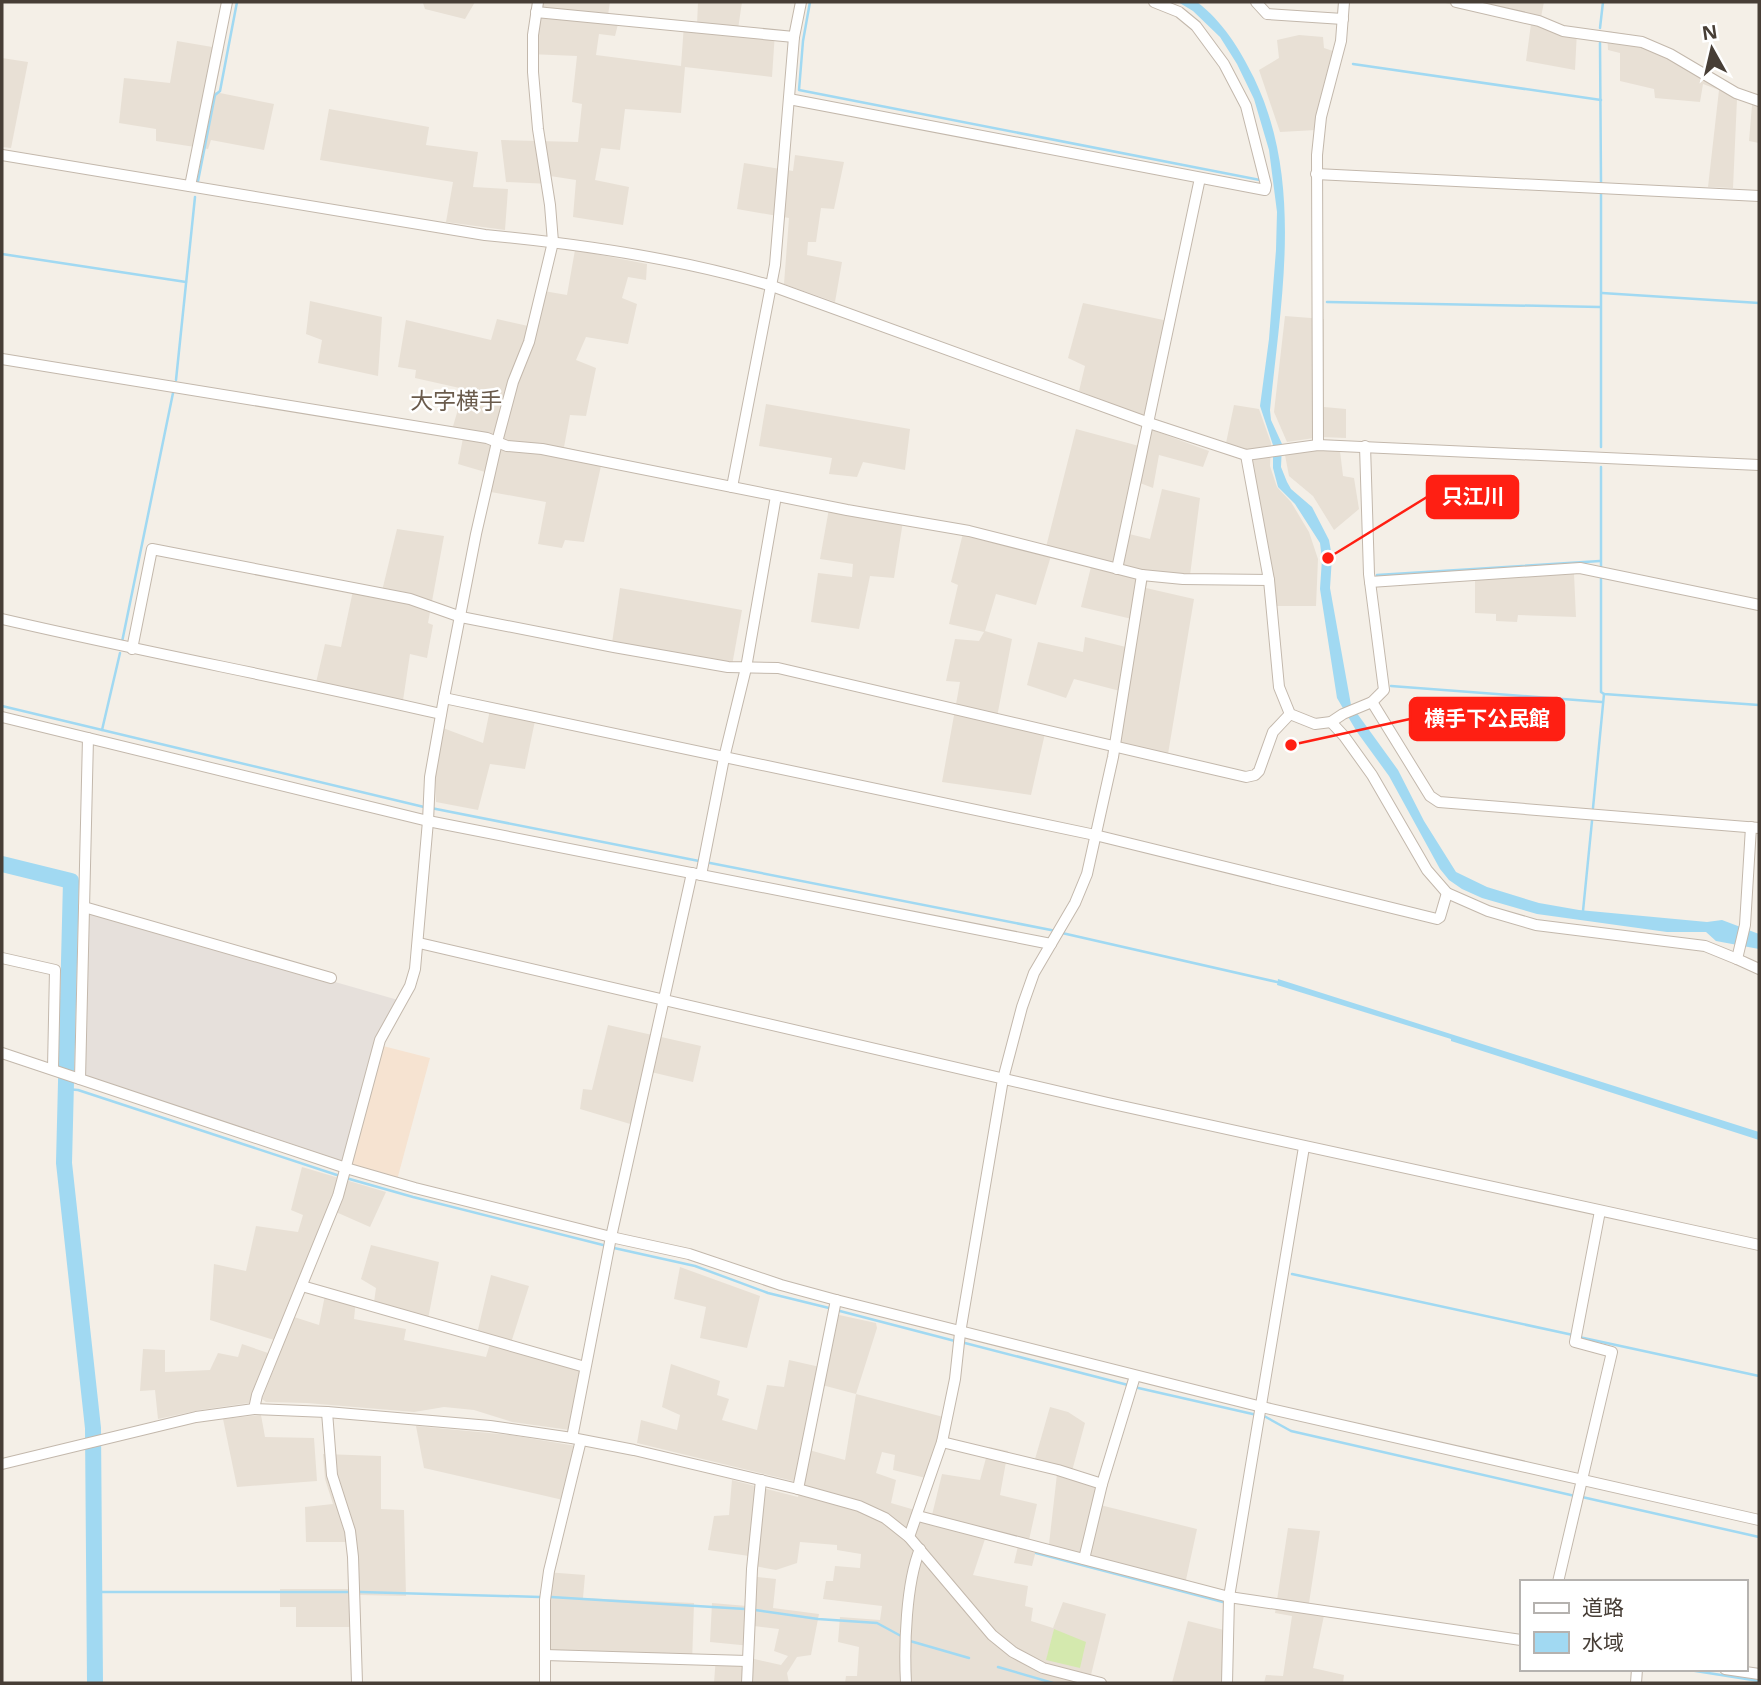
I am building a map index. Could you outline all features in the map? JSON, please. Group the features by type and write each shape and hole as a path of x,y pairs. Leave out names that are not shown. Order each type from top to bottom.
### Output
{"street":[{"path":"190,186 227,2"},
{"path":"733,487 772,286 794,37 801,2"},
{"path":"789,99 1265,190 1246,106 1224,64 1196,26 1179,12 1154,2"},
{"path":"1256,2 1267,13 1343,19"},
{"path":"1318,445 1316,174 1321,117 1341,41 1344,2"},
{"path":"1456,2 1539,22 1563,31 1642,42 1670,54 1736,93 1759,101"},
{"path":"254,1409 257,1395 343,1181 380,1040 410,986 419,943 429,812 429,777 476,534 513,382 529,342 552,242 550,205 538,129 533,72 537,7 794,37"},
{"path":"2,155 485,236 552,242 725,272 772,286 1149,423 1246,455 1318,445 1759,465"},
{"path":"1316,174 1759,196"},
{"path":"1117,569 1200,178"},
{"path":"2,359 487,438 776,496 969,531 1142,575 1183,579 1269,580"},
{"path":"1246,455 1269,580 1279,687 1290,714 1315,724 1331,722 1367,703 1384,690 1370,582 1365,446"},
{"path":"545,1683 545,1600 576,1439 585,1367 664,999 698,872 705,856 724,758 746,668 776,496"},
{"path":"132,649 152,549 410,599 461,617 614,647 746,668 778,668 1251,777 1259,771 1273,732 1290,714"},
{"path":"1370,582 1580,568 1759,605"},
{"path":"909,1537 942,1442 955,1379 960,1334 1003,1079 1022,1007 1034,974 1075,904 1087,874 1114,747 1142,575"},
{"path":"2,620 336,689 441,714"},
{"path":"444,698 1095,835 1437,919 1447,893"},
{"path":"1367,703 1430,796 1439,802 1755,828 1745,925 1739,954"},
{"path":"2,717 698,872 1052,942"},
{"path":"1331,722 1372,775 1427,870 1447,893 1488,911 1536,925 1705,946 1739,954 1759,970"},
{"path":"80,1080 88,738"},
{"path":"84,907 331,978"},
{"path":"419,943 1304,1147 1759,1245"},
{"path":"2,958 55,970 53,1068"},
{"path":"2,1053 346,1168 415,1188 689,1254 781,1285 1133,1383 1759,1520"},
{"path":"1227,1683 1229,1597 1304,1147"},
{"path":"1558,1580 1612,1352 1575,1342 1600,1211"},
{"path":"302,1286 585,1367"},
{"path":"798,1489 836,1300"},
{"path":"1084,1559 1102,1484 1133,1383"},
{"path":"2,1464 197,1417 254,1409 327,1412 490,1426 634,1450 798,1489 859,1506 885,1518 909,1537 992,1634 1013,1652 1043,1668 1101,1683"},
{"path":"327,1412 332,1475 350,1531 353,1557 357,1683"},
{"path":"942,1442 1058,1470 1102,1484"},
{"path":"747,1683 752,1569 761,1480"},
{"path":"918,1516 1229,1597 1520,1640"},
{"path":"906,1683 910,1593 915,1560 920,1549"},
{"path":"545,1655 747,1661"},
{"path":"1739,1671 1759,1674"}],"shaded area":[{"path":"418,2 475,2 465,19 425,9 423,3"},
{"path":"535,2 610,2 608,15 620,16 615,36 599,34 596,55 681,66 684,24 697,25 698,2 742,2 738,29 775,32 772,77 685,67 681,113 625,109 620,150 601,148 595,180 629,187 623,225 573,217 576,180 550,176 550,184 506,182 501,140 578,142 582,104 572,102 577,56 529,54"},
{"path":"1441,2 1544,2 1541,17 1577,31 1575,70 1526,61 1531,24"},
{"path":"1607,31 1645,37 1748,93 1759,94 1759,143 1749,141 1752,105 1737,99 1733,188 1708,187 1719,90 1703,84 1700,102 1655,98 1654,89 1620,81 1620,53 1608,50"},
{"path":"1299,35 1323,37 1324,48 1333,51 1316,130 1280,132 1259,70 1279,58 1277,40"},
{"path":"177,41 224,49 215,92 274,104 264,150 211,140 208,149 156,141 156,129 119,123 124,78 170,83"},
{"path":"2,58 28,62 11,148 2,147"},
{"path":"329,109 429,127 426,145 478,152 473,187 508,189 505,230 446,222 453,182 320,160"},
{"path":"795,155 844,162 834,209 821,208 816,242 808,242 807,255 842,262 835,302 784,284 789,218 737,209 744,163 793,171"},
{"path":"575,250 647,264 646,280 628,277 622,298 637,304 628,344 586,337 576,360 596,368 586,416 570,415 564,447 603,457 584,542 565,540 562,548 538,544 546,502 480,490 485,472 458,464 463,438 451,433 464,389 415,378 416,370 398,367 406,320 491,340 497,319 528,326 538,290 567,295"},
{"path":"310,301 382,317 378,376 318,363 322,340 306,334"},
{"path":"1083,303 1173,322 1153,420 1079,391 1085,366 1068,358"},
{"path":"1285,316 1324,319 1324,407 1346,409 1346,438 1321,437 1287,442 1274,412"},
{"path":"766,404 910,429 905,470 863,462 857,477 829,474 832,458 759,446"},
{"path":"1234,405 1259,409 1271,443 1270,466 1277,487 1291,502 1309,532 1318,559 1316,606 1269,606 1240,448 1226,443"},
{"path":"1144,427 1209,451 1203,467 1159,455 1153,488 1140,483 1129,534 1150,539 1162,489 1200,498 1189,583 1148,579 1146,588 1194,599 1167,760 1110,749 1120,691 1074,679 1066,698 1027,685 1038,642 1083,652 1085,637 1126,647 1132,619 1081,607 1091,567 1051,556 1036,605 996,594 985,631 1012,639 997,717 1046,729 1031,795 942,782 960,682 946,681 955,639 979,641 984,632 949,624 958,585 951,582 965,525 1046,547 1076,429 1139,446"},
{"path":"1314,450 1340,451 1343,476 1354,478 1359,509 1334,530 1313,496 1289,476 1285,455"},
{"path":"830,503 904,515 894,578 870,576 859,629 811,622 818,573 852,577 853,564 820,559"},
{"path":"397,529 444,536 428,623 433,625 427,658 410,654 402,707 315,687 325,644 341,647 354,586 382,591"},
{"path":"1574,574 1576,617 1518,615 1517,622 1496,621 1496,614 1475,613 1475,580"},
{"path":"620,588 742,610 731,671 611,650"},
{"path":"491,705 536,716 525,769 490,764 478,810 436,802 435,778 443,728 483,743"},
{"path":"87,911 398,1000 342,1163 84,1077"},
{"path":"608,1025 701,1046 693,1082 651,1072 637,1126 580,1109 583,1089 592,1090"},
{"path":"383,1046 430,1058 397,1180 350,1167"},
{"path":"302,1167 386,1192 370,1227 329,1209 274,1340 210,1320 214,1264 246,1271 256,1226 298,1232 303,1215 291,1210"},
{"path":"371,1245 439,1262 428,1319 374,1302 376,1288 361,1279"},
{"path":"680,1267 760,1296 747,1348 700,1338 706,1307 674,1299"},
{"path":"491,1275 529,1286 511,1343 589,1366 577,1431 512,1422 474,1410 444,1407 414,1412 266,1402 262,1399 294,1317 319,1325 326,1290 356,1300 354,1319 406,1329 404,1340 486,1357 490,1344 476,1338"},
{"path":"830,1313 876,1323 877,1328 856,1394 951,1419 949,1436 934,1480 893,1470 895,1455 882,1452 876,1473 896,1480 891,1503 932,1515 942,1474 980,1480 989,1447 1008,1451 1000,1495 1037,1504 1029,1540 1038,1543 1032,1566 1014,1563 1018,1546 985,1539 973,1575 1028,1586 1025,1606 1033,1608 1031,1621 1053,1628 1063,1602 1106,1614 1089,1683 845,1683 846,1676 857,1676 859,1647 838,1642 840,1617 880,1620 882,1606 823,1599 826,1581 833,1581 835,1566 860,1568 861,1554 837,1550 837,1545 800,1542 797,1563 776,1570 749,1565 749,1556 708,1550 714,1516 729,1515 732,1480 798,1497 801,1483 637,1443 641,1420 677,1430 680,1415 662,1407 671,1364 720,1381 717,1395 729,1399 722,1420 757,1430 767,1385 784,1387 789,1360 820,1367","holes":["822,1385 856,1394 845,1460 809,1450"]},
{"path":"242,1344 268,1353 249,1403 158,1419 155,1390 140,1391 143,1349 165,1350 165,1372 210,1370 218,1353 238,1357"},
{"path":"1050,1407 1068,1412 1085,1423 1072,1471 1106,1483 1100,1505 1197,1529 1184,1589 1048,1553 1057,1474 1033,1466"},
{"path":"261,1415 265,1437 314,1438 317,1481 237,1487 223,1419"},
{"path":"416,1426 510,1435 576,1446 563,1500 424,1468"},
{"path":"323,1454 381,1456 381,1509 404,1510 406,1596 360,1595 360,1627 296,1627 296,1607 280,1607 280,1589 349,1589 348,1542 306,1542 305,1507 333,1504 325,1479"},
{"path":"1288,1528 1320,1531 1309,1603 1326,1606 1313,1668 1344,1675 1343,1683 1264,1683 1266,1675 1283,1676 1292,1616 1275,1613"},
{"path":"546,1572 585,1575 583,1598 694,1603 692,1663 542,1658"},
{"path":"749,1576 776,1579 773,1608 819,1614 811,1655 797,1657 787,1673 789,1683 714,1683 716,1656 750,1658 781,1665 788,1656 774,1651 779,1629 754,1626 751,1646 710,1642 712,1603 747,1606"},
{"path":"1188,1621 1232,1632 1230,1683 1172,1683"}],"green space":[{"path":"1054,1629 1086,1642 1080,1668 1046,1660"}],"water":[{"path":"1178,2 1197,2 1223,27 1236,46 1254,78 1269,118 1279,158 1285,241 1271,420 1282,444 1281,467 1287,482 1291,489 1312,507 1329,540 1332,557 1330,588 1351,705 1398,770 1424,821 1456,872 1487,887 1539,903 1579,910 1707,922 1722,920 1759,934 1759,949 1716,941 1706,932 1667,932 1537,914 1482,898 1462,889 1440,869 1389,776 1357,732 1337,698 1320,589 1320,543 1295,504 1278,487 1273,468 1273,445 1260,406 1269,339 1276,250 1277,212 1269,150 1254,99 1237,64 1220,37 1193,11"},
{"path":"1278,979 1759,1132 1759,1140 1277,985"}],"waterway":[{"path":"198,181 215,95 220,91 237,2"},
{"path":"810,2 803,41 799,90 1260,180"},
{"path":"1600,28 1603,2"},
{"path":"1600,43 1601,183"},
{"path":"1353,64 1601,100"},
{"path":"1601,190 1601,447"},
{"path":"176,380 195,197"},
{"path":"2,254 186,282"},
{"path":"1602,293 1759,303"},
{"path":"1327,302 1600,307"},
{"path":"122,642 173,393"},
{"path":"1601,467 1601,569"},
{"path":"1377,575 1600,561"},
{"path":"1601,576 1601,692 1759,705"},
{"path":"102,730 120,653"},
{"path":"1391,686 1602,702"},
{"path":"1593,808 1604,694"},
{"path":"2,706 424,807"},
{"path":"431,808 699,861"},
{"path":"1583,911 1592,821"},
{"path":"705,862 1056,931"},
{"path":"2,864 71,881 64,1163 93,1428 95,1683"},
{"path":"1062,933 1277,982"},
{"path":"66,1089 78,1090 340,1176"},
{"path":"346,1178 607,1246"},
{"path":"614,1248 695,1266 768,1293 829,1308"},
{"path":"1292,1274 1573,1335"},
{"path":"836,1310 955,1341"},
{"path":"1579,1337 1759,1376"},
{"path":"961,1342 1128,1385"},
{"path":"1134,1387 1257,1415"},
{"path":"1264,1416 1291,1431 1575,1496"},
{"path":"1582,1497 1759,1537"},
{"path":"1036,1553 1223,1602"},
{"path":"95,1592 349,1592"},
{"path":"360,1592 540,1597"},
{"path":"551,1597 745,1609"},
{"path":"755,1610 818,1619 877,1623 901,1636"},
{"path":"910,1641 969,1658"},
{"path":"998,1667 1053,1683"},
{"path":"1696,1671 1759,1681"}],"place":[{"name":"只江川","path":"1328,558"},
{"name":"横手下公民館","path":"1291,745"}],"district":[{"name":"大字横手","path":"456,401"}]}
